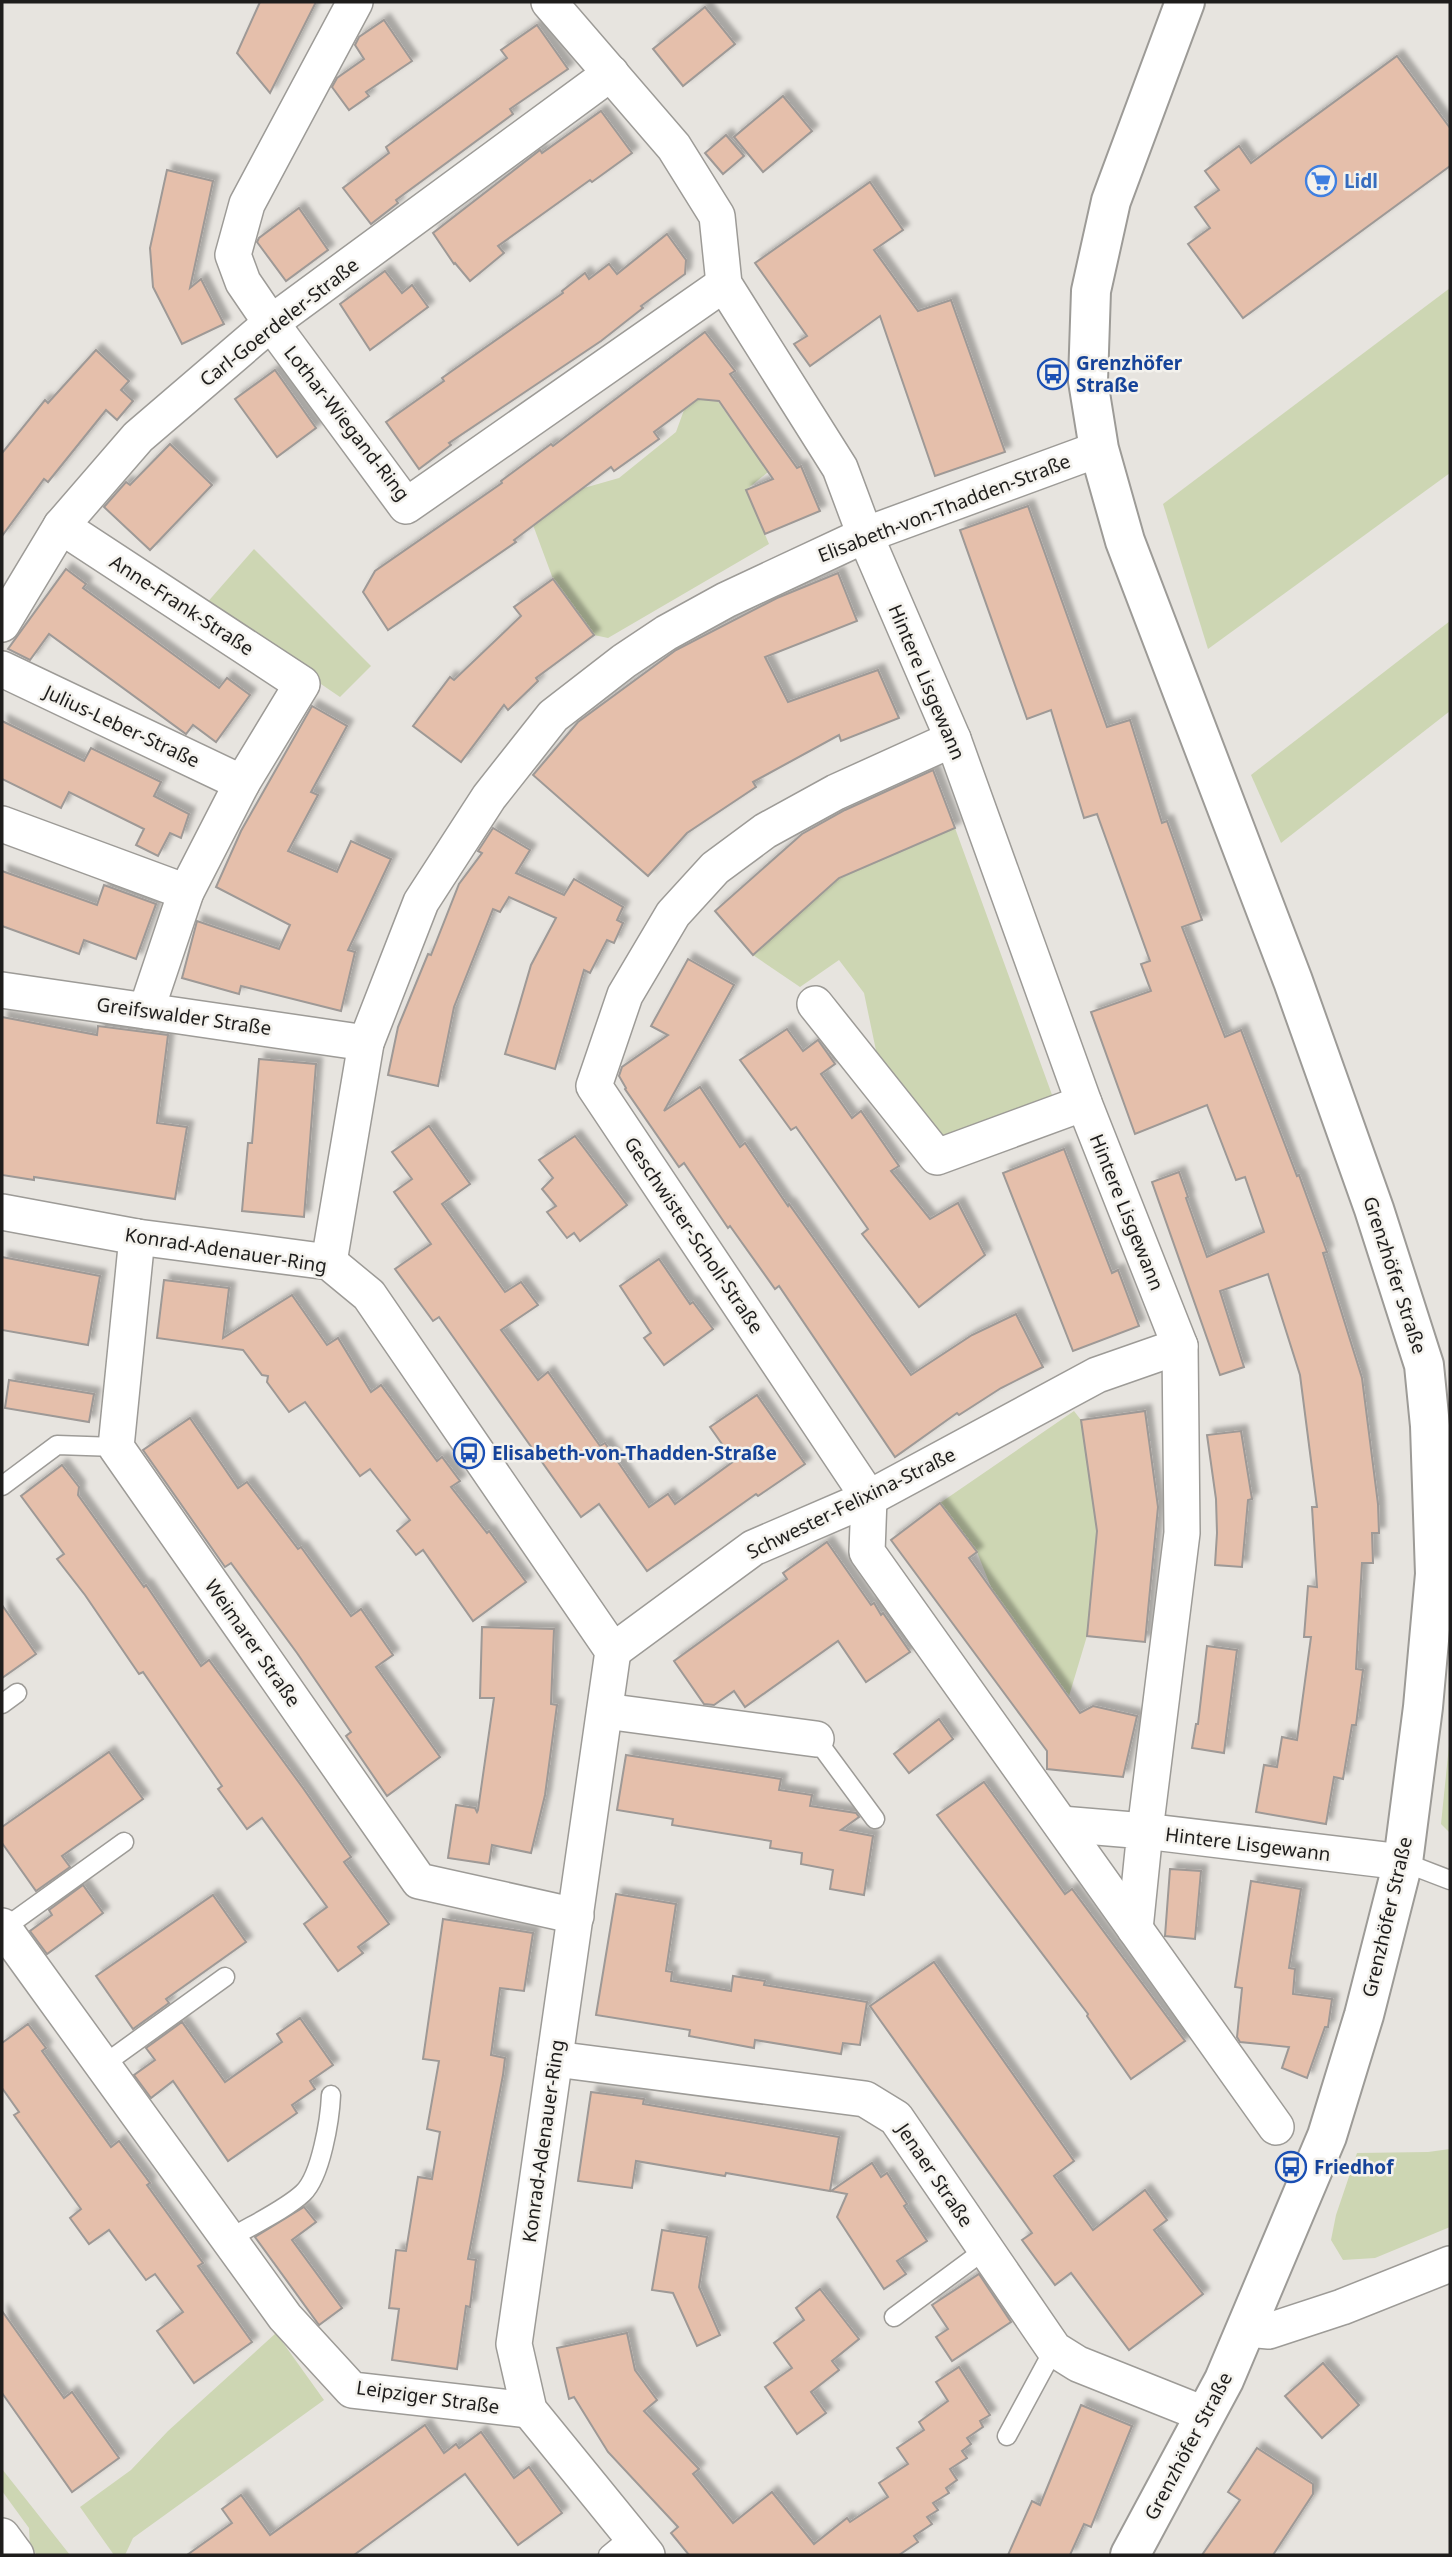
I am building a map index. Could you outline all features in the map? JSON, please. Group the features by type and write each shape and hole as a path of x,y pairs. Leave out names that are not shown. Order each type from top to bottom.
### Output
{"street":[{"name":"Lothar-Wiegand-Ring","path":"355,2 247,204 233,256 243,282 271,323 406,506 724,284"},
{"path":"549,2 674,147 717,216 724,284"},
{"name":"Grenzhöfer Straße","path":"1130,2555 1206,2415 1247,2329 1327,2136 1364,2015 1403,1862 1423,1707 1435,1574 1430,1426 1424,1365 1374,1209 1293,981 1125,541 1098,449 1087,381 1091,291 1111,201 1185,2"},
{"name":"Carl-Goerdeler-Straße","path":"2,624 61,526 138,437 271,323 611,73"},
{"name":"Hintere Lisgewann","path":"724,284 840,468 865,535 953,739 1084,1103 1180,1346 1182,1533 1146,1831 1403,1862"},
{"name":"Elisabeth-von-Thadden-Straße","path":"329,1262 366,1043 421,902 489,797 553,716 624,661 666,633 726,600 865,535 1098,449"},
{"name":"Anne-Frank-Straße","path":"61,526 302,684 242,783"},
{"name":"Julius-Leber-Straße","path":"2,670 242,783"},
{"name":"Geschwister-Scholl-Straße","path":"869,1498 594,1086 625,995 673,914 715,868 765,831 836,792 953,739"},
{"path":"146,1011 186,892 242,783"},
{"path":"2,824 186,892"},
{"name":"Greifswalder Straße","path":"2,990 366,1043"},
{"path":"815,1004 937,1157 1084,1103"},
{"name":"Konrad-Adenauer-Ring","path":"2,1212 137,1237 329,1262 369,1295 613,1651 514,2344 529,2410 629,2549"},
{"path":"116,1447 137,1237"},
{"name":"Schwester-Felixina-Straße","path":"613,1651 753,1548 869,1498 1097,1374 1180,1346"},
{"name":"Weimarer Straße","path":"116,1447 419,1881 576,1916"},
{"path":"869,1498 867,1552 1276,2127"},
{"path":"605,1711 816,1739"},
{"path":"1061,1824 1146,1831 1135,1929"},
{"name":"Leipziger Straße","path":"3,1928 285,2317 352,2390 529,2410"},
{"name":"Jenaer Straße","path":"555,2059 865,2099 896,2118 1054,2349 1078,2364 1206,2415"},
{"path":"1247,2329 1269,2331 1342,2307 1450,2264"},
{"path":"2,2536 16,2555"}],"lane":[{"path":"2,1486 57,1445 116,1447"},
{"path":"2,1704 17,1693"},
{"path":"816,1739 875,1819"},
{"name":"Leipziger Straße","path":"3,1928 124,1842"},
{"path":"1403,1862 1450,1880"},
{"path":"103,2065 225,1977"},
{"path":"229,2239 304,2192 316,2170 323,2147 330,2116 331,2095"},
{"path":"894,2317 986,2249"},
{"path":"1007,2436 1054,2349"}],"green space":[{"path":"1450,288 1450,473 1208,649 1163,504"},
{"path":"710,390 768,472 746,490 769,544 608,638 594,635 553,579 533,525 584,488 619,478 676,432 684,410"},
{"path":"254,549 371,666 340,697 205,605"},
{"path":"1450,621 1450,711 1281,843 1251,775"},
{"path":"955,828 1055,1103 935,1142 878,1060 864,993 839,960 800,987 753,955 838,879"},
{"path":"1074,1411 1081,1420 1097,1533 1087,1636 1069,1696 993,1592 977,1552 940,1503"},
{"path":"1450,1736 1450,1833 1441,1824"},
{"path":"1450,2149 1450,2227 1375,2258 1343,2260 1331,2240 1336,2215 1357,2153"},
{"path":"276,2333 324,2400 133,2538 125,2555 114,2555 80,2507 131,2470 168,2431"},
{"path":"2,2469 70,2555 37,2555 30,2546 29,2528 2,2491"}],"building":[{"path":"260,2 316,2 270,93 237,53"},
{"path":"705,7 735,44 683,86 653,49"},
{"path":"384,20 412,61 366,92 369,96 349,110 332,87 337,78 364,59 355,45 359,37"},
{"path":"537,25 568,69 510,109 513,114 396,200 398,203 371,224 343,188 389,153 386,147 507,58 501,50"},
{"name":"Lidl","path":"1397,56 1450,128 1450,166 1243,318 1188,244 1210,228 1195,207 1219,190 1205,171 1239,146 1251,163"},
{"path":"783,96 812,131 763,172 734,137"},
{"path":"601,111 632,153 498,246 504,253 470,281 454,264 433,233 540,150 542,153"},
{"path":"726,135 744,156 723,174 705,153"},
{"path":"167,170 213,181 190,288 201,279 224,324 182,344 153,287 150,248"},
{"path":"870,182 903,230 874,250 918,311 951,300 1005,452 935,476 880,316 810,366 794,344 807,336 755,263"},
{"path":"299,208 328,250 286,281 257,242"},
{"path":"667,234 686,260 685,274 641,306 643,308 601,341 449,443 451,445 419,469 386,422 444,381 442,378 563,293 562,291 585,273 589,279 609,264 617,274"},
{"path":"385,271 402,293 412,285 428,307 370,350 340,304"},
{"path":"705,332 735,371 730,374 797,468 801,466 820,511 765,534 746,490 773,479 719,401 698,399 654,432 659,439 614,471 611,467 514,540 516,542 388,630 363,592 375,571 502,483 501,481 551,444 553,446"},
{"path":"96,350 129,381 121,390 133,401 117,420 106,410 48,482 44,479 2,536 2,453 45,400 48,403"},
{"path":"275,370 316,428 277,457 235,399"},
{"path":"170,444 212,485 150,550 104,507 126,482 130,485"},
{"path":"1028,506 1107,727 1130,720 1162,823 1167,821 1202,920 1182,927 1225,1037 1241,1030 1297,1176 1299,1175 1327,1252 1323,1253 1362,1378 1378,1504 1379,1533 1372,1533 1373,1563 1362,1563 1356,1669 1363,1670 1356,1725 1352,1725 1343,1779 1334,1777 1326,1824 1256,1812 1264,1765 1277,1767 1282,1737 1297,1740 1311,1637 1304,1637 1308,1586 1317,1587 1312,1507 1317,1507 1300,1375 1268,1274 1220,1291 1244,1367 1220,1375 1152,1182 1179,1172 1207,1257 1264,1232 1245,1177 1236,1180 1207,1105 1135,1134 1091,1012 1151,991 1141,964 1150,961 1097,814 1084,818 1051,710 1027,719 960,530"},
{"path":"66,569 86,584 83,588 219,688 227,678 250,695 216,742 193,725 186,734 49,634 30,660 8,649"},
{"path":"838,573 857,621 765,657 788,702 878,670 899,718 841,741 839,735 753,782 756,787 687,833 648,876 533,775 578,722 676,650 777,598"},
{"path":"553,579 594,635 536,678 538,681 508,710 504,705 461,762 413,726 450,677 454,680 521,616 514,607"},
{"path":"312,706 347,726 311,792 318,795 288,851 337,872 351,841 391,859 348,950 355,952 341,1011 241,986 239,994 182,978 197,921 279,949 290,925 216,887 241,831"},
{"path":"2,721 84,761 91,748 161,782 154,796 189,814 181,838 170,833 158,856 136,845 144,829 69,792 61,808 2,779"},
{"path":"933,770 955,828 839,878 753,955 715,911 802,834 845,810"},
{"path":"493,828 530,850 516,873 564,895 574,879 623,907 617,920 623,923 614,943 607,940 590,973 584,970 555,1069 505,1054 531,965 556,918 509,897 500,912 493,909 454,1007 438,1086 388,1075 398,1027 428,954 431,955 459,884 482,853 478,851"},
{"path":"2,871 97,905 104,885 156,904 136,959 84,940 79,954 2,926"},
{"path":"688,959 734,985 664,1111 700,1087 740,1147 745,1143 911,1375 972,1335 1016,1314 1043,1367 1001,1388 959,1415 957,1413 895,1457 779,1286 775,1289 730,1226 728,1228 684,1163 679,1167 625,1089 619,1076 622,1067 668,1035 651,1026"},
{"path":"2,1017 97,1035 98,1026 168,1035 157,1123 187,1127 175,1199 34,1177 34,1180 2,1175"},
{"path":"787,1029 803,1051 818,1040 835,1064 821,1074 852,1118 861,1111 899,1166 891,1171 930,1219 958,1203 985,1255 919,1307 862,1234 868,1229 796,1127 791,1130 740,1060"},
{"path":"259,1059 316,1064 304,1217 242,1211 248,1143 252,1143"},
{"path":"429,1126 470,1184 442,1204 505,1292 521,1282 538,1305 501,1330 538,1380 548,1372 600,1446 605,1443 649,1507 668,1494 675,1504 734,1461 710,1427 757,1395 805,1464 758,1496 756,1494 647,1571 599,1504 581,1517 439,1317 433,1321 395,1269 431,1244 394,1192 412,1179 392,1152"},
{"path":"575,1136 627,1205 580,1241 574,1233 567,1238 547,1212 556,1206 542,1189 553,1178 539,1160"},
{"path":"1064,1149 1112,1273 1118,1270 1139,1326 1073,1351 1003,1173"},
{"path":"2,1257 100,1276 88,1345 2,1330"},
{"path":"659,1259 690,1304 693,1302 713,1329 664,1365 644,1338 651,1333 620,1286"},
{"path":"164,1280 229,1288 223,1338 292,1295 327,1345 338,1338 371,1392 381,1385 437,1461 442,1457 460,1481 451,1487 487,1533 489,1531 526,1582 473,1621 423,1550 416,1555 397,1531 410,1520 370,1469 360,1476 305,1402 289,1412 267,1382 268,1376 262,1375 243,1350 157,1338"},
{"path":"9,1380 94,1394 89,1422 5,1408"},
{"path":"1145,1411 1158,1507 1145,1642 1087,1636 1097,1531 1081,1420"},
{"path":"190,1418 238,1488 247,1482 298,1549 301,1547 351,1616 361,1609 393,1655 376,1667 440,1757 387,1796 346,1736 351,1732 297,1653 231,1563 225,1567 143,1450"},
{"path":"1241,1431 1252,1499 1248,1500 1242,1567 1215,1565 1216,1499 1207,1435"},
{"path":"62,1465 79,1487 78,1495 144,1587 146,1585 201,1666 209,1660 303,1788 351,1857 344,1862 389,1924 358,1947 363,1953 338,1971 304,1924 327,1907 262,1818 247,1829 218,1789 222,1786 143,1672 139,1674 57,1559 64,1554 21,1496"},
{"path":"940,1503 977,1552 969,1558 1080,1713 1093,1706 1137,1716 1123,1777 1047,1769 1047,1751 891,1540"},
{"path":"827,1542 871,1605 874,1603 881,1615 883,1613 910,1652 866,1682 838,1641 745,1707 734,1691 714,1705 704,1704 674,1661 787,1579 783,1573"},
{"path":"2,1605 36,1654 2,1678"},
{"path":"482,1627 554,1629 551,1704 557,1705 545,1795 531,1853 492,1845 489,1864 448,1858 456,1805 475,1808 477,1812 478,1810 494,1698 480,1698"},
{"path":"1207,1646 1237,1650 1224,1753 1192,1748 1198,1724"},
{"path":"939,1719 953,1739 909,1773 894,1754"},
{"path":"109,1752 143,1799 62,1856 70,1867 36,1891 2,1843 2,1827"},
{"path":"626,1755 781,1779 779,1790 812,1795 810,1806 856,1813 859,1817 841,1830 873,1836 864,1895 830,1889 833,1870 801,1864 802,1853 770,1848 771,1841 672,1825 673,1819 617,1810"},
{"path":"984,1782 1065,1894 1072,1889 1185,2041 1131,2079 1088,2014 937,1815"},
{"path":"1170,1869 1201,1871 1195,1939 1165,1936"},
{"path":"1251,1881 1301,1889 1289,1968 1295,1969 1293,1994 1332,1999 1328,2027 1325,2027 1307,2078 1282,2068 1289,2047 1240,2042 1237,2037 1242,1988 1235,1987"},
{"path":"83,1885 103,1913 47,1954 30,1931 52,1915 49,1910"},
{"path":"616,1894 676,1904 666,1971 672,1972 671,1981 731,1991 733,1976 765,1981 764,1985 867,2002 860,2045 843,2043 841,2054 755,2040 754,2048 689,2036 690,2030 596,2015"},
{"path":"213,1895 246,1942 166,1999 169,2003 133,2029 96,1976"},
{"path":"443,1919 533,1933 524,1991 500,1988 491,2055 505,2058 468,2259 476,2260 470,2307 466,2306 457,2369 392,2360 399,2309 389,2308 396,2250 406,2251 418,2177 432,2179 440,2132 427,2129 439,2061 423,2059"},
{"path":"934,1962 1074,2161 1054,2176 1093,2230 1145,2190 1167,2220 1154,2230 1203,2294 1129,2350 1071,2273 1055,2285 1022,2240 1032,2233 870,2006"},
{"path":"300,2018 333,2065 310,2081 315,2089 292,2105 297,2113 228,2161 173,2081 151,2098 134,2075 155,2060 146,2048 182,2022 225,2082 282,2042 277,2034"},
{"path":"28,2024 46,2048 42,2051 111,2147 119,2141 150,2183 147,2185 203,2263 198,2266 252,2342 194,2383 157,2331 183,2312 155,2274 146,2280 109,2230 89,2244 70,2218 81,2209 14,2115 19,2112 2,2088 2,2043"},
{"path":"591,2092 644,2099 643,2104 839,2137 830,2191 636,2161 632,2188 578,2181"},
{"path":"872,2163 881,2177 887,2173 927,2241 897,2261 906,2274 884,2289 837,2217 847,2194 831,2191"},
{"path":"304,2207 316,2222 292,2240 342,2308 319,2325 255,2237"},
{"path":"662,2230 707,2237 699,2287 720,2335 697,2346 673,2293 652,2290"},
{"path":"979,2274 1011,2322 952,2361 936,2337 948,2329 932,2305"},
{"path":"820,2289 859,2339 832,2361 839,2370 811,2392 826,2413 797,2434 765,2387 792,2368 774,2343 804,2320 796,2308"},
{"path":"2,2311 64,2398 72,2392 119,2458 72,2492 2,2393"},
{"path":"627,2333 635,2370 657,2400 644,2411 699,2469 693,2474 733,2523 772,2492 814,2544 847,2518 850,2522 888,2497 879,2483 908,2464 897,2448 924,2430 919,2422 948,2401 936,2382 959,2367 990,2415 980,2421 983,2427 967,2438 971,2444 962,2451 967,2458 950,2469 957,2480 946,2488 949,2493 933,2503 938,2510 927,2517 932,2524 914,2536 918,2542 899,2555 689,2555 671,2533 678,2527 608,2452 574,2397 569,2399 557,2348"},
{"path":"1323,2363 1359,2405 1322,2438 1285,2396"},
{"path":"1081,2405 1132,2426 1091,2527 1084,2524 1070,2555 1008,2555 1032,2501 1040,2505"},
{"path":"425,2425 444,2453 456,2444 459,2448 481,2432 514,2478 529,2467 562,2513 518,2545 465,2474 354,2555 187,2555 232,2523 222,2509 241,2495 270,2535"},
{"path":"1257,2448 1313,2484 1313,2494 1273,2555 1202,2555 1240,2500 1228,2492"}],"place":[{"name":"Lidl","path":"1321,181"},
{"name":"Grenzhöfer Straße","path":"1053,374"},
{"name":"Elisabeth-von-Thadden-Straße","path":"469,1453"},
{"name":"Friedhof","path":"1291,2167"}]}
